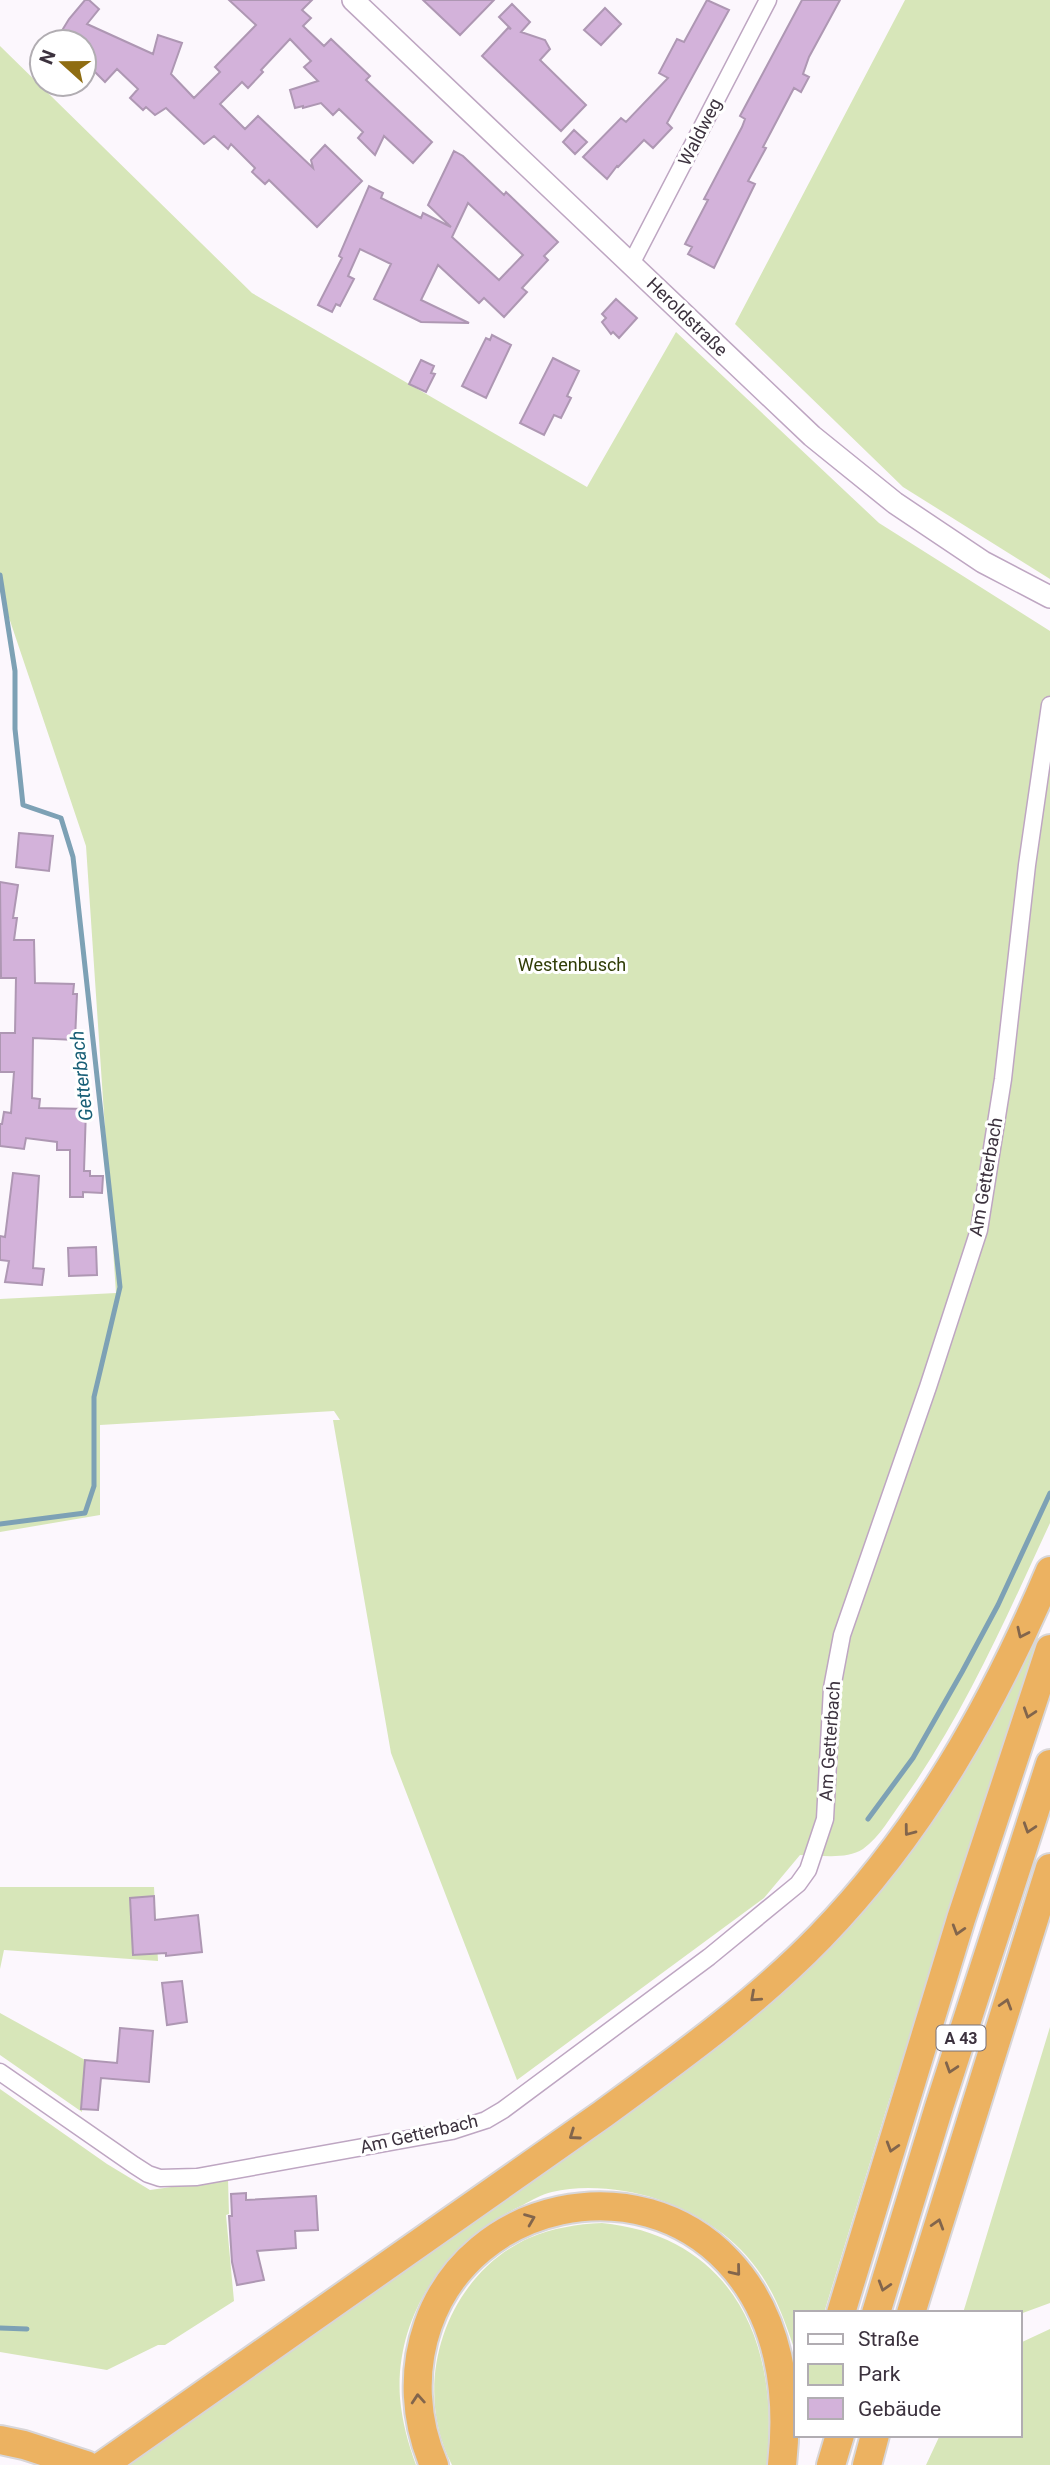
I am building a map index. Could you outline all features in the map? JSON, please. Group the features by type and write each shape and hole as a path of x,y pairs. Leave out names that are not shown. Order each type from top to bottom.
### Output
{"highway":[{"path":"103,2465 603,2114 678,2059 785,1971 848,1907 918,1819 973,1730 1050,1571"},
{"path":"842,2311 961,1919 1050,1649"},
{"name":"A 43","path":"877,2311 943,2094 1050,1764"},
{"name":"A 43","path":"912,2311 1050,1868"},
{"path":"434,2465 421,2429 417,2386 423,2338 440,2296 462,2266 513,2227 549,2212 605,2206 643,2212 679,2225 712,2246 741,2276 762,2311 778,2356 785,2428 782,2465"},
{"path":"795,2465 803,2437"},
{"path":"831,2465 839,2437"},
{"path":"867,2465 874,2437"},
{"path":"12,2442 86,2465"}],"main road":[{"name":"Heroldstraße","path":"353,0 812,436 895,503 984,562 1050,597"}],"street":[{"name":"Waldweg","path":"631,264 768,0"},
{"name":"Am Getterbach","path":"0,2072 134,2165 160,2178 216,2175 452,2131 486,2120 503,2110 709,1957 798,1884 808,1870 825,1819 832,1688 842,1635 979,1230 1003,1079 1027,865 1050,705"}],"green space":[{"path":"905,0 1050,0 1050,579 903,487 735,324"},
{"name":"Westenbusch","path":"0,46 28,73 28,98 53,98 252,293 587,487 676,332 879,523 1050,631 1050,1523 965,1700 925,1768 875,1839 863,1849 849,1855 800,1855 764,1898 517,2080 391,1753 333,1420 340,1420 334,1411 100,1425 100,1515 0,1532 0,1299 116,1293 86,846 0,591"},
{"path":"1050,1604 887,2107 825,2311 794,2311 794,2348 768,2285 741,2250 716,2229 688,2212 657,2199 619,2190 565,2190 533,2199 496,2219 472,2237 450,2258 417,2309 406,2337 400,2398 416,2465 116,2465 817,1952"},
{"path":"0,1887 154,1887 158,1961 4,1950 0,1969"},
{"path":"0,2013 85,2060 82,2112 0,2055"},
{"path":"1050,2027 1050,2303 1022,2313 1022,2311 964,2311"},
{"path":"0,2089 107,2164 150,2190 228,2179 229,2214 226,2215 234,2301 165,2345 158,2345 107,2370 0,2352"},
{"path":"602,2223 638,2229 669,2241 697,2257 720,2278 739,2303 753,2332 763,2365 769,2409 767,2465 452,2465 440,2434 434,2401 436,2368 443,2336 457,2305 476,2278 500,2255 529,2238 565,2227"},
{"path":"1050,2329 1050,2465 926,2465 939,2437 1022,2437 1022,2342"}],"building":[{"path":"85,0 89,0 99,9 87,24 96,28 64,28"},
{"path":"229,0 312,0 302,10 311,18 303,26 324,46 331,39 370,76 366,80 432,142 413,163 384,136 375,155 358,138 363,132 339,109 333,115 321,103 295,108 290,90 318,81 304,67 311,61 290,39 248,88 242,82 220,104 245,129 258,116 313,168 311,160 325,145 362,181 317,227 269,180 265,184 252,172 255,168 231,144 228,149 214,136 204,144 166,108 155,115 146,107 143,110 130,98 138,89 117,69 105,82 98,75 98,29 153,54 158,35 182,43 171,74 194,98 220,72 215,67 256,25"},
{"path":"423,0 494,0 460,35"},
{"path":"707,0 729,10 667,123 672,128 653,148 644,140 607,179 583,157 621,118 626,122 668,78 659,73 677,39 684,42"},
{"path":"802,0 840,0 809,57 803,74 809,77 801,92 794,88 763,147 766,148 748,181 755,184 714,268 688,254 692,247 685,244 708,200 704,199 742,127 745,119 740,116"},
{"path":"512,4 530,22 521,32 545,40 550,49 540,60 586,105 561,131 482,56 508,28 511,29 499,17"},
{"path":"605,8 621,24 601,45 584,30"},
{"path":"574,130 587,142 575,154 563,142"},
{"path":"454,151 463,156 504,195 506,192 558,242 544,256 548,260 522,288 527,292 504,317 484,298 479,303 438,265 421,300 469,323 421,322 374,299 391,264 360,249 348,276 354,279 340,306 336,304 332,312 318,305 342,258 339,256 369,186 383,193 381,198 421,218 423,213 451,227 428,205","holes":["468,203 523,255 499,280 452,237"]},
{"path":"616,299 637,318 619,338 613,332 611,334 602,322 606,318 602,314"},
{"path":"492,335 511,345 486,398 462,386 486,338 490,340"},
{"path":"553,358 579,371 567,396 571,398 561,418 554,415 544,435 520,423"},
{"path":"421,360 434,366 431,373 435,374 426,392 409,384"},
{"path":"19,833 53,836 49,871 16,867"},
{"path":"0,882 18,885 13,918 17,918 14,940 34,940 35,983 74,984 73,994 77,994 75,1040 33,1038 32,1098 40,1099 39,1108 86,1109 84,1171 90,1171 90,1176 103,1176 102,1193 83,1192 83,1197 70,1197 70,1150 57,1150 57,1142 26,1138 24,1149 0,1146 0,1124 4,1112 11,1113 14,1072 0,1072 0,1033 15,1033 16,978 1,978"},
{"path":"13,1173 39,1176 33,1268 44,1269 42,1285 5,1282 9,1261 0,1260 0,1236 5,1237"},
{"path":"96,1247 97,1275 69,1276 68,1248"},
{"path":"154,1896 155,1920 198,1915 202,1952 166,1956 166,1953 133,1955 130,1898"},
{"path":"182,1981 187,2022 167,2025 162,1983"},
{"path":"120,2028 153,2031 149,2082 101,2078 98,2110 81,2109 85,2060 117,2063"},
{"path":"246,2193 246,2200 316,2196 318,2230 295,2231 296,2248 257,2251 264,2280 237,2285 232,2262 229,2216 232,2216 231,2194"}],"waterway":[{"name":"Getterbach","path":"0,575 15,671 15,729 23,805 61,818 73,857 120,1287 94,1397 94,1486 85,1513 0,1524"},
{"path":"868,1819 913,1758 962,1672 998,1605 1050,1493"},
{"path":"0,2328 27,2329"}]}
